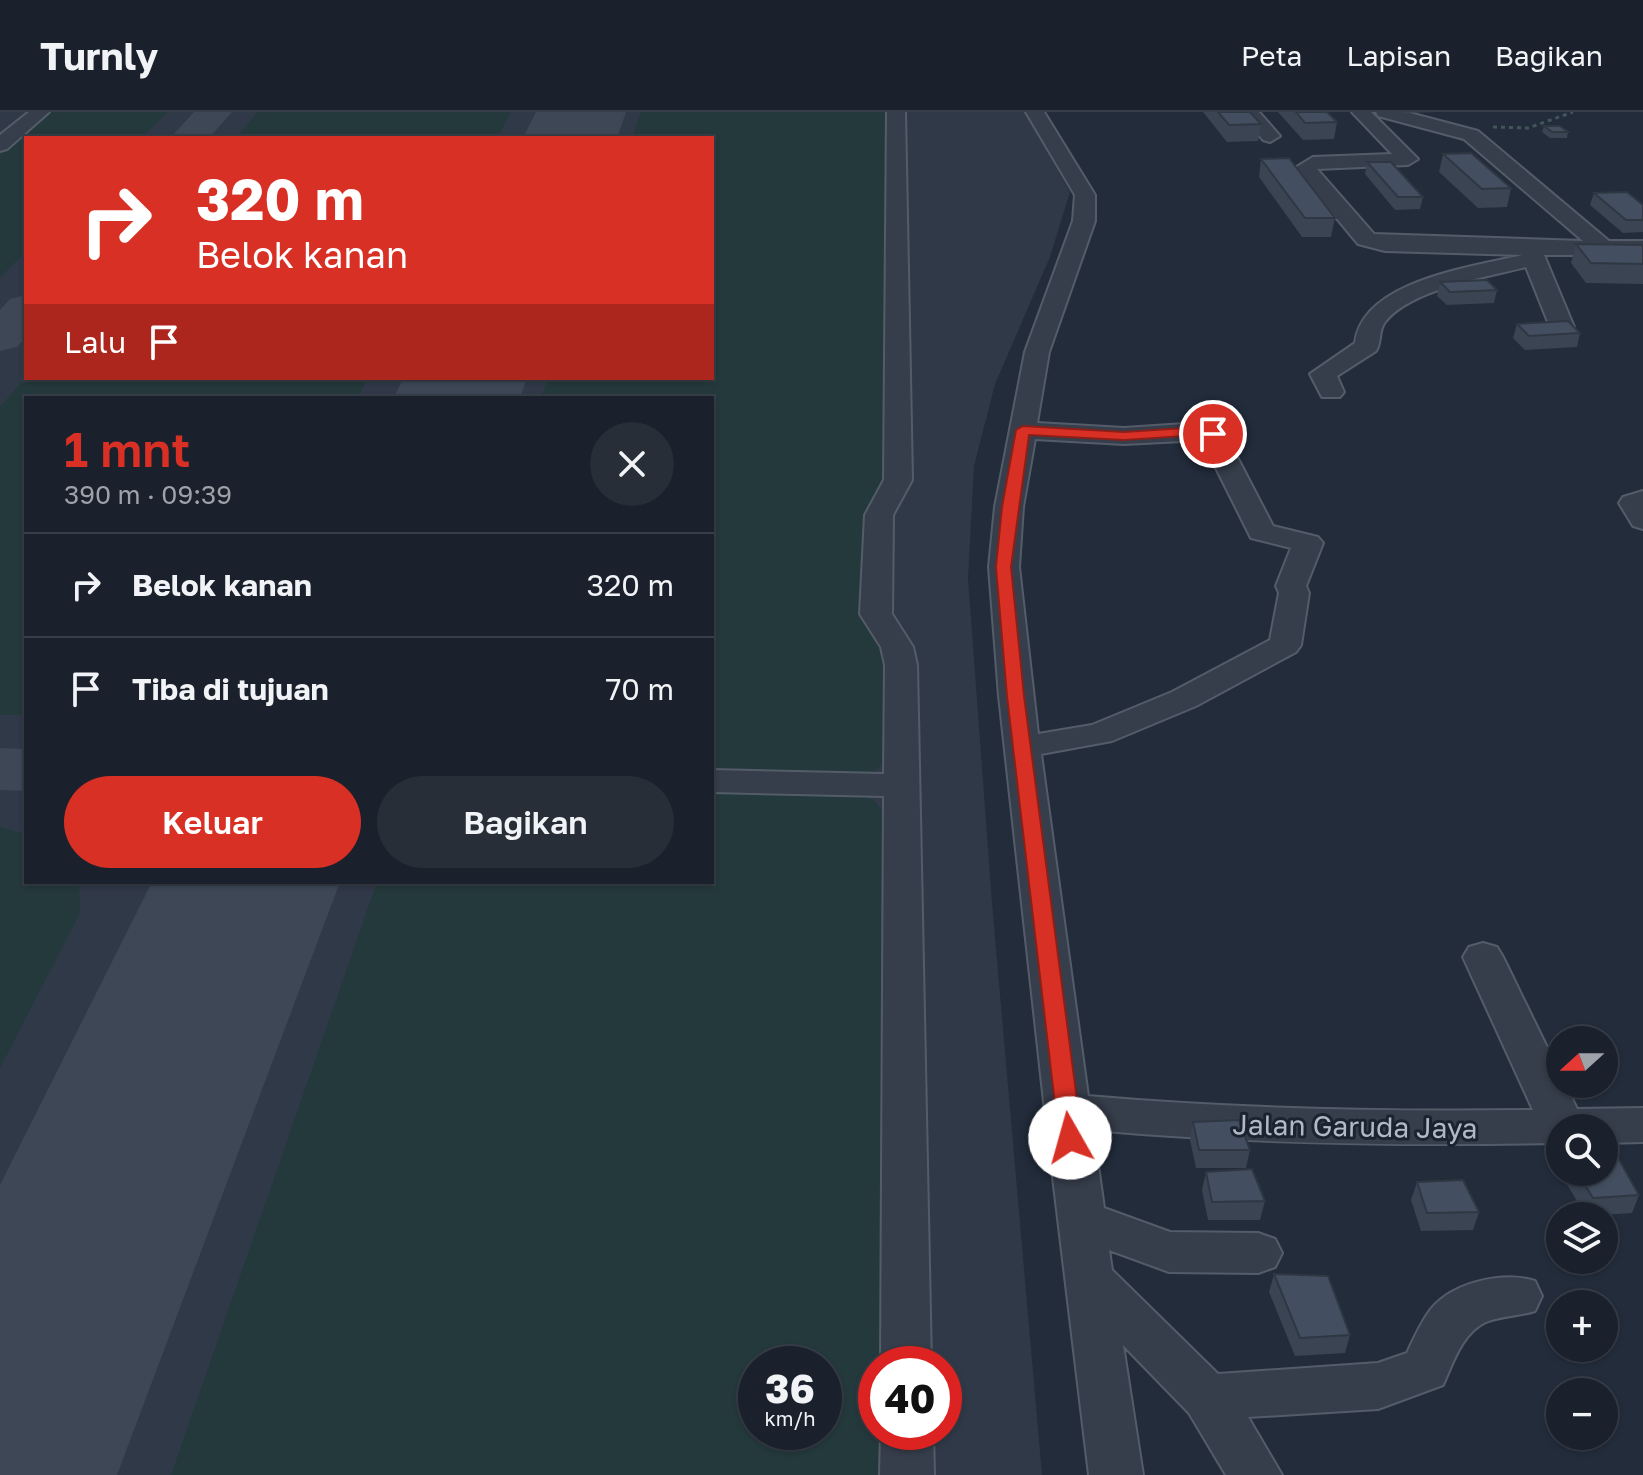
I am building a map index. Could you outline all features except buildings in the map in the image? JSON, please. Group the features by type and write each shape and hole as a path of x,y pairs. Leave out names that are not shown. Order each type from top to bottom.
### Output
{"street":[{"path":"0,145 40,112"},
{"path":"896,112 898,480 879,515 876,614 900,655 906,1346"},
{"path":"1035,112 1076,176 1085,195 1085,208 1084,221 1037,352 1009,507 1004,567 1067,1111 1116,1475"},
{"path":"1249,112 1270,136"},
{"path":"1361,112 1416,159 1313,163 1305,168 1366,239 1385,244 1532,253 1643,248"},
{"path":"1385,112 1436,123 1471,135 1503,159 1557,211 1604,248"},
{"path":"1471,159 1503,159"},
{"path":"1532,253 1562,327"},
{"path":"1331,392 1323,374 1367,346 1370,324 1384,307 1412,293 1532,253"},
{"path":"1023,430 1124,436 1200,431 1213,434 1261,532 1308,543 1291,586 1294,593 1285,645 1184,699 1100,734 1023,747"},
{"path":"1643,500 1633,503 1643,520"},
{"path":"714,781 902,785"},
{"path":"1483,957 1557,1114"},
{"name":"Jalan Garuda Jaya","path":"1067,1111 1227,1125 1409,1129 1546,1126"},
{"name":"Jalan Garuda Jaya","path":"1618,1125 1643,1125"},
{"path":"1081,1219 1169,1252 1258,1253"},
{"path":"1089,1278 1207,1397 1255,1475"},
{"path":"1207,1397 1378,1386 1425,1369 1442,1332 1461,1309 1484,1300 1518,1296"},
{"path":"907,1450 907,1475"}],"path":[{"path":"1436,123 1528,128 1573,112"}],"shaded area":[{"path":"0,112 1025,112 1070,192 1050,257 995,384 974,466 968,578 992,903 1042,1475 0,1475"}],"green space":[{"path":"46,112 168,112 143,136 24,136 24,254 0,277 0,151"},
{"path":"258,112 511,112 498,136 238,136"},
{"path":"641,112 887,112 887,483 865,513 864,618 892,652 889,757 873,773 845,778 714,776 714,396 542,396 547,380 714,380 714,136 633,136"},
{"path":"24,379 367,380 358,396 24,396 24,715 0,715 0,407"},
{"path":"714,789 849,792 874,800 887,817 885,1346 858,1346 858,1450 884,1450 884,1475 171,1475 376,884 714,884"},
{"path":"0,827 24,833 24,884 79,884 80,913 0,1068"}],"taxiway":[{"path":"191,136 214,112"},
{"path":"0,337 24,311"},
{"path":"0,769 24,770"},
{"path":"238,884 239,898"}],"runway":[{"path":"571,136 581,112"},
{"path":"458,396 464,380"},
{"path":"0,1449 245,884"}],"route":[{"path":"1070,1138 1016,696 1004,567 1009,507 1023,430 1124,436 1200,431 1213,434"}]}
